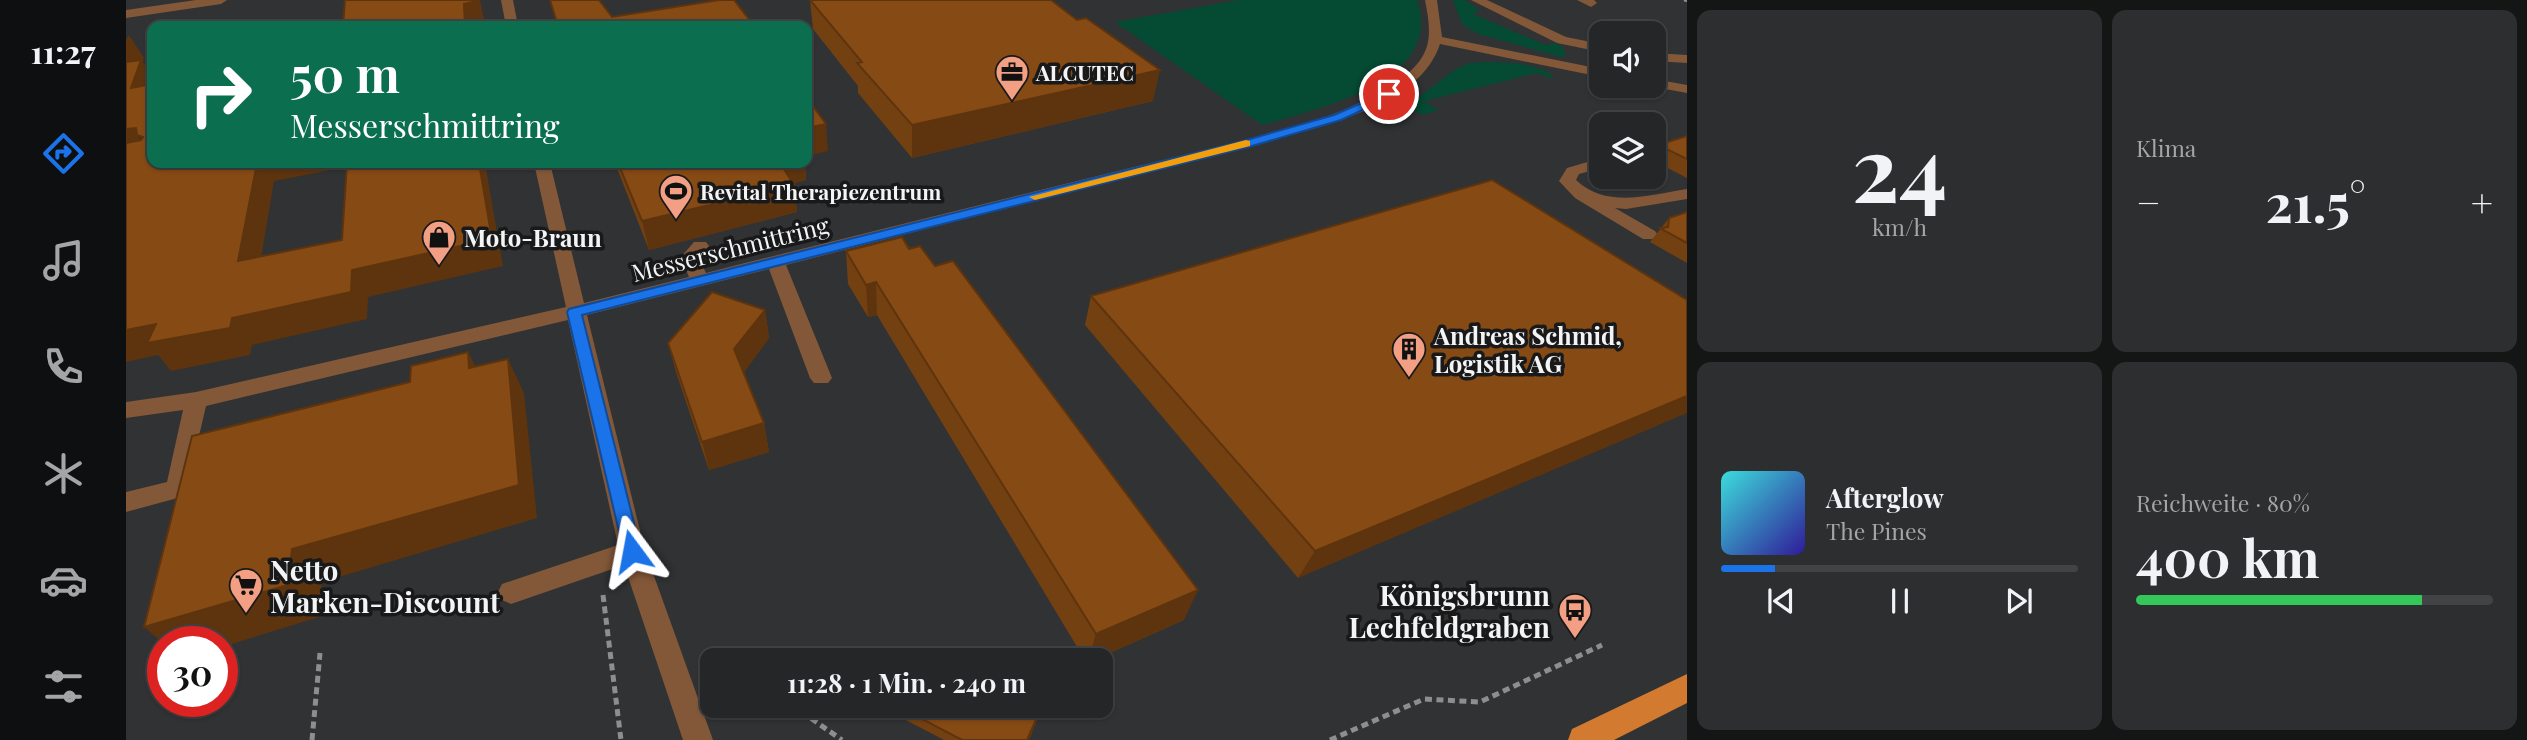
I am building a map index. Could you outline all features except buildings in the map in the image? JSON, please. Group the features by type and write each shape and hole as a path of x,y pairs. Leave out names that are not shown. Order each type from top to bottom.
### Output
{"main road":[{"path":"1583,740 1687,688"}],"street":[{"path":"126,14 221,0"},
{"path":"507,0 511,21"},
{"path":"1431,0 1436,13 1439,40 1589,74"},
{"path":"1477,0 1562,40 1589,46"},
{"name":"Messerschmittring","path":"126,410 196,400 574,312 1248,144 1338,117 1389,94 1426,63 1439,40"},
{"path":"1666,58 1687,59"},
{"path":"1582,74 1589,60"},
{"path":"1666,85 1687,89"},
{"path":"1589,167 1573,172 1567,181 1581,194 1649,235"},
{"path":"543,168 574,312 632,551 696,737"},
{"path":"1581,194 1604,202 1626,204 1687,194"},
{"path":"921,205 933,222"},
{"path":"863,219 875,236"},
{"path":"700,246 690,257 700,282"},
{"path":"776,262 821,378"},
{"path":"126,502 177,489 196,400"},
{"path":"511,593 632,551"}],"path":[{"path":"621,740 601,598 632,551"},
{"path":"1329,740 1424,699 1480,702 1602,645"},
{"path":"312,740 320,653"},
{"path":"810,718 842,740"}],"green space":[{"path":"1239,0 1417,0 1421,28 1413,52 1395,71 1371,87 1342,100 1262,125 1115,22"},
{"path":"1453,0 1464,0 1480,10 1473,14 1546,45 1554,43 1562,46 1566,55 1561,57 1478,34 1462,24"},
{"path":"1470,63 1522,64 1551,74 1553,79 1537,73 1424,101 1438,110 1423,115 1407,106 1456,69"}],"slow traffic":[{"path":"1035,197 1246,144"}],"place":[{"name":"ALCUTEC","path":"1012,102"},
{"name":"Revital Therapiezentrum","path":"676,221"},
{"name":"Moto-Braun","path":"439,267"},
{"name":"Andreas Schmid, Logistik AG","path":"1409,379"},
{"name":"Netto Marken-Discount","path":"246,615"},
{"name":"Königsbrunn Lechfeldgraben","path":"1575,640"}],"route":[{"path":"632,551 574,312 1248,144 1338,117 1389,94"}]}
